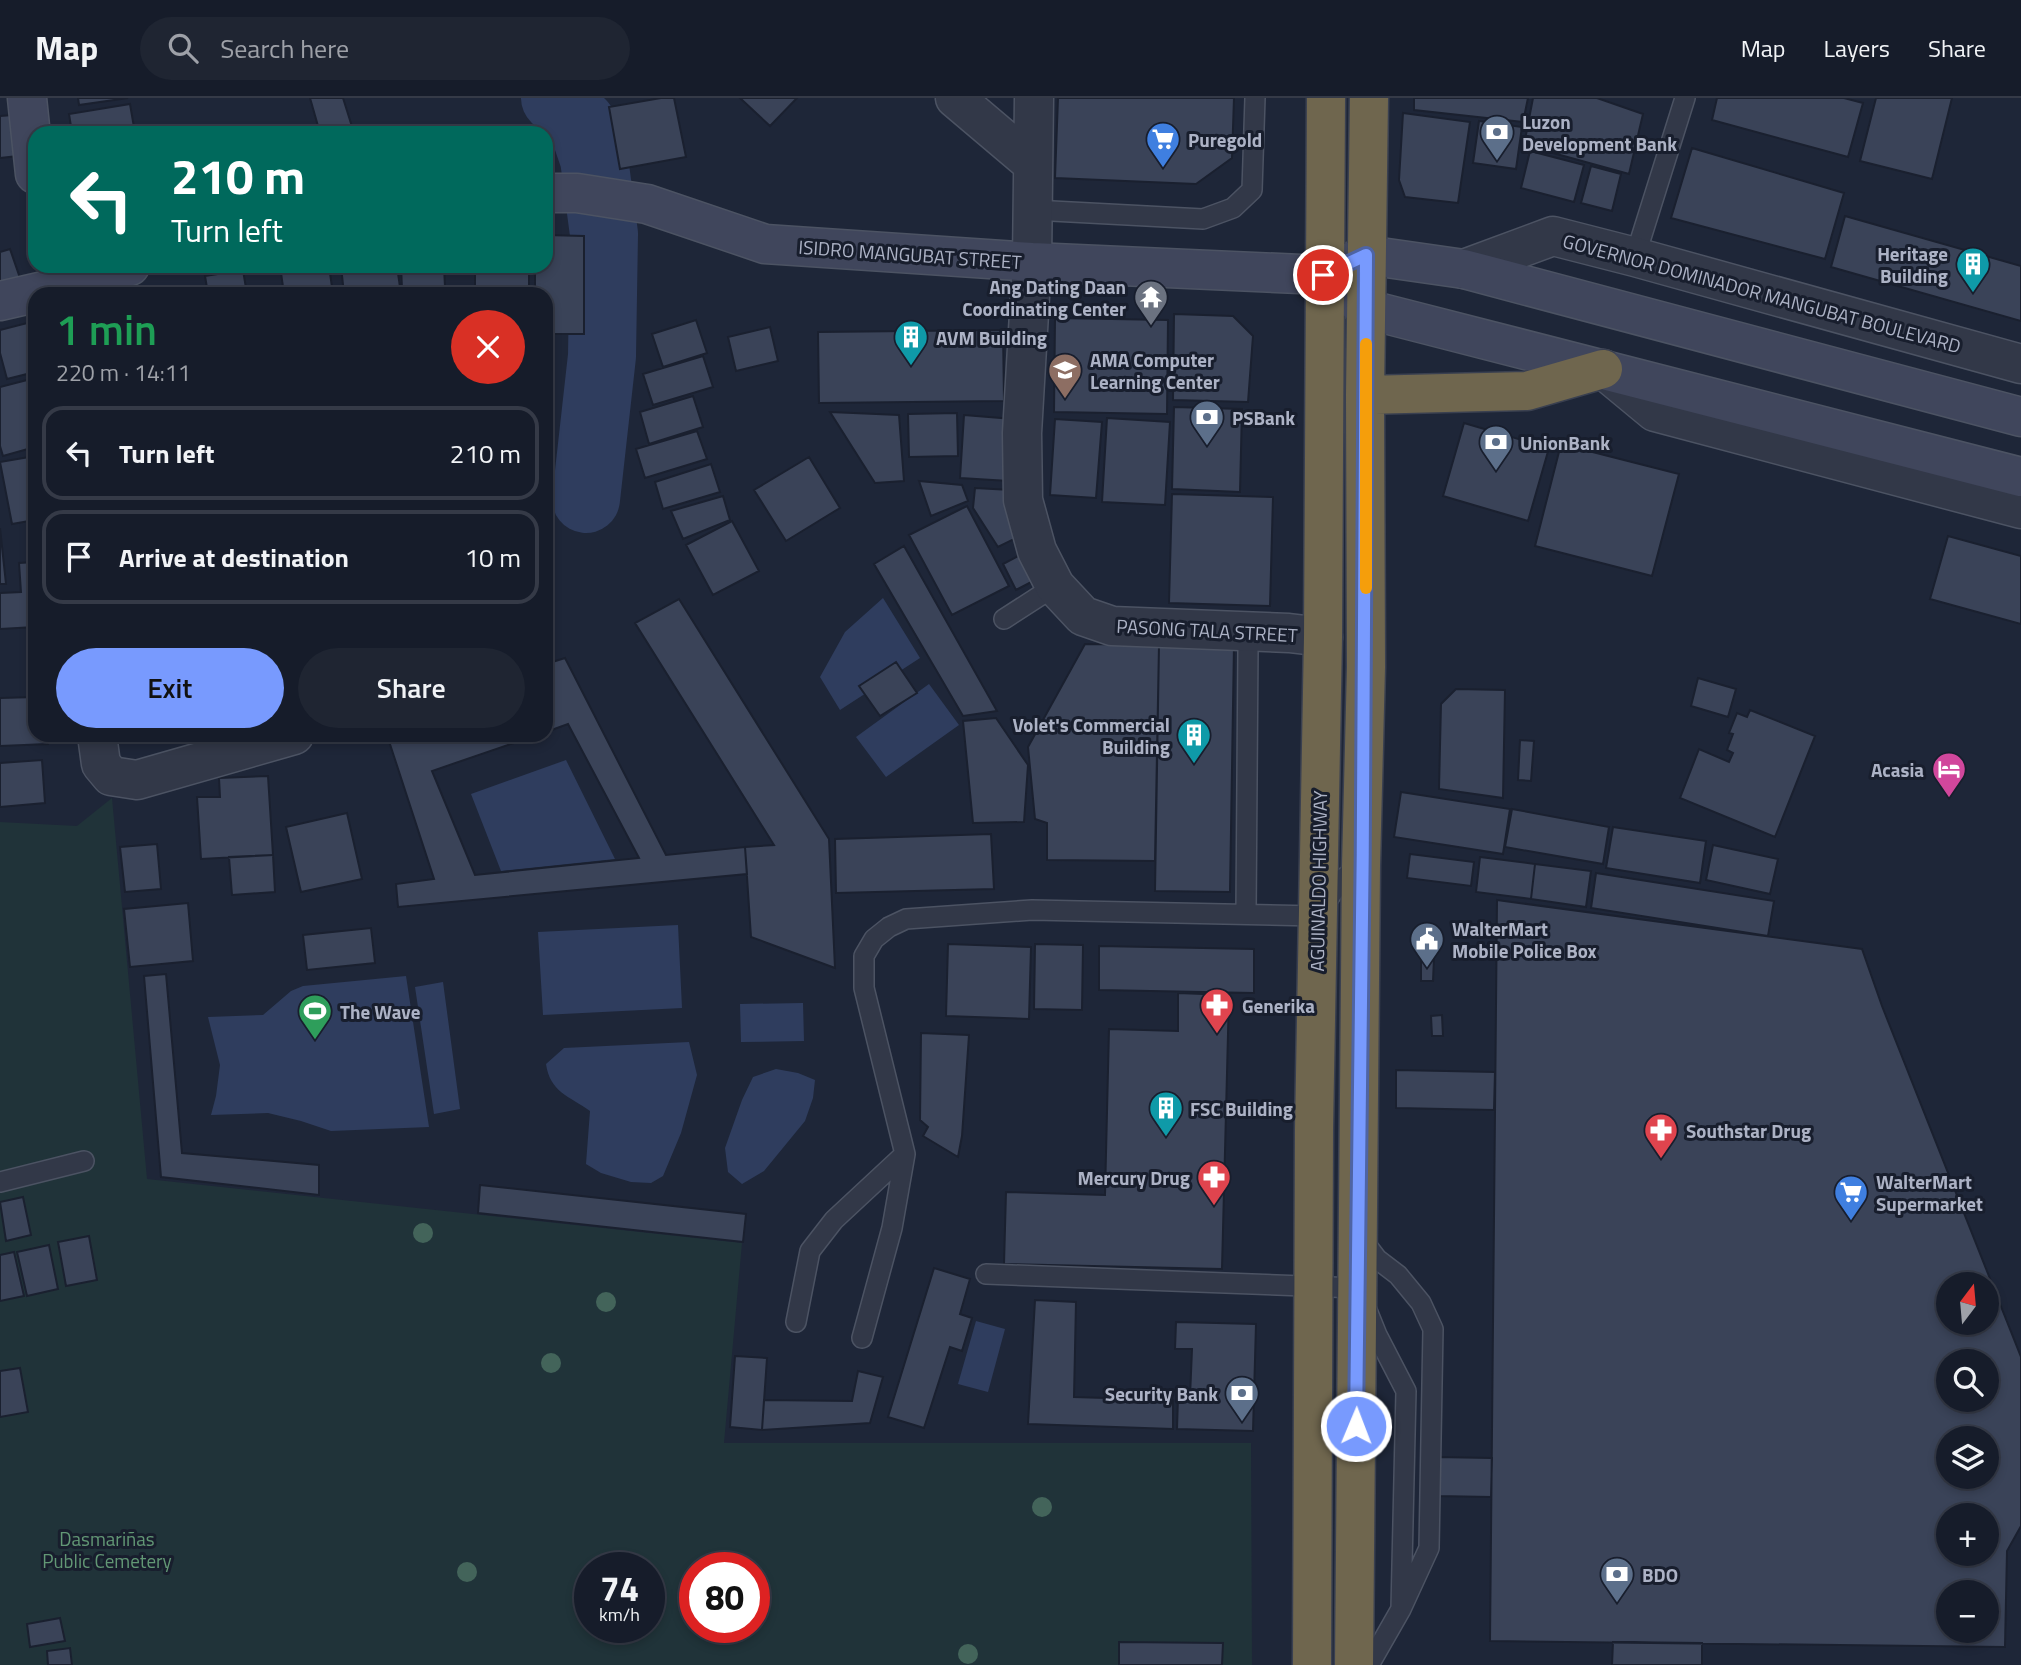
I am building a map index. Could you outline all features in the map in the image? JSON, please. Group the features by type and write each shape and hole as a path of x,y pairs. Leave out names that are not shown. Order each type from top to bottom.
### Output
{"highway":[{"name":"AGUINALDO HIGHWAY","path":"1312,1665 1326,98"},
{"path":"1354,1665 1361,866 1366,667 1365,395 1369,98"},
{"path":"1365,395 1527,391 1603,369"}],"main road":[{"path":"27,98 30,126"},
{"name":"ISIDRO MANGUBAT STREET","path":"561,193 647,204 765,244 1032,262 1323,275"},
{"path":"1366,255 1323,275 1366,309 2021,477"},
{"name":"GOVERNOR DOMINADOR MANGUBAT BOULEVARD","path":"1366,255 1464,269 2021,417"},
{"path":"47,283 96,273"},
{"path":"0,301 28,290"}],"street":[{"path":"955,98 1033,164"},
{"name":"PASONG TALA STREET","path":"1034,98 1032,262 1022,433 1023,500 1037,551 1055,586 1083,616 1112,626 1289,633 1323,637"},
{"name":"GOVERNOR DOMINADOR MANGUBAT BOULEVARD","path":"1464,269 1553,236 2021,364"},
{"path":"1603,369 1655,412 2021,509"},
{"path":"98,742 101,764 111,776 136,780 269,742"}],"lane":[{"path":"1033,210 1203,219 1233,208 1252,190 1255,98"},
{"path":"1635,257 1685,98"},
{"path":"1004,620 1055,586"},
{"path":"1246,914 1248,646"},
{"path":"862,1338 892,1228 905,1154 864,988 864,956 874,939 889,927 906,919 1032,909 1317,916 1341,880 1361,866"},
{"path":"796,1322 810,1251 834,1220 905,1154"},
{"path":"0,1182 84,1161"},
{"path":"1358,1235 1377,1259 1398,1275 1413,1293 1433,1329 1429,1548 1401,1609 1369,1665"},
{"path":"986,1275 1358,1288 1377,1335 1406,1391 1401,1609"}],"green space":[{"name":"Dasmariñas Public Cemetery","path":"112,798 147,1179 742,1243 724,1443 1251,1443 1252,1665 0,1665 0,822 77,826"}],"water":[{"path":"883,598 920,658 840,710 820,677 845,632"},
{"path":"929,684 959,725 886,777 856,737"},
{"path":"566,760 615,859 501,871 471,794"},
{"path":"678,925 682,1008 543,1015 538,932"},
{"name":"The Wave","path":"406,976 429,1127 331,1131 268,1113 211,1115 220,1065 208,1017 263,1015 291,991 303,986"},
{"path":"443,982 460,1109 434,1114 415,987"},
{"path":"803,1003 804,1041 741,1042 740,1004"},
{"path":"689,1042 697,1075 681,1133 663,1176 651,1183 631,1182 601,1173 586,1164 590,1111 556,1087 546,1064 564,1048"},
{"path":"776,1069 798,1073 815,1080 813,1098 805,1121 764,1171 742,1184 728,1172 725,1148 753,1077"},
{"path":"976,1321 1005,1329 988,1392 958,1384"}],"building":[{"path":"78,98 128,98 79,105"},
{"path":"310,98 343,98 352,126 318,126"},
{"path":"674,98 686,157 620,169 609,107"},
{"path":"740,98 797,98 770,126"},
{"path":"1058,98 1234,98 1232,158 1196,184 1055,178"},
{"path":"1414,98 1528,98 1523,122 1414,110"},
{"path":"1533,98 1597,98 1643,114 1629,174 1524,145"},
{"path":"1717,98 1844,98 1863,103 1848,157 1712,120"},
{"path":"1876,98 1952,98 1932,179 1860,161"},
{"path":"130,104 134,126 71,126 69,114"},
{"path":"1403,113 1470,122 1458,203 1405,197 1399,180"},
{"path":"13,115 18,156 0,158 0,116"},
{"path":"1479,121 1522,127 1516,169 1473,163"},
{"path":"1692,148 1844,193 1825,259 1671,218"},
{"path":"1530,151 1584,165 1574,202 1521,188"},
{"path":"1591,166 1621,174 1612,211 1581,203"},
{"name":"Heritage Building","path":"1845,216 2021,266 2021,321 1831,267"},
{"path":"553,235 584,236 584,334 553,334 553,287 535,287 535,273 553,273"},
{"path":"10,249 20,278 0,285 0,252"},
{"path":"244,273 246,287 207,287 205,276"},
{"path":"281,273 330,273 332,287 283,287"},
{"path":"342,273 398,273 400,287 343,287"},
{"path":"401,273 444,273 445,287 402,287"},
{"path":"475,273 529,273 529,287 475,287"},
{"path":"1174,314 1233,316 1253,336 1248,402 1173,400"},
{"path":"1055,318 1168,320 1167,414 1054,412"},
{"path":"696,320 707,353 663,367 652,334"},
{"path":"28,323 28,374 7,379 0,353 0,330"},
{"path":"770,327 778,361 736,371 728,337"},
{"name":"AVM Building","path":"1003,330 1004,401 819,403 818,332"},
{"path":"703,356 713,387 653,405 643,374"},
{"path":"28,380 28,449 3,456 0,446 0,387"},
{"path":"693,396 703,427 649,444 640,412"},
{"name":"PSBank","path":"1174,407 1242,409 1240,492 1172,489"},
{"path":"830,412 899,415 904,481 875,483"},
{"path":"957,413 958,456 909,457 908,414"},
{"path":"964,415 1013,419 1009,481 960,478"},
{"path":"1107,418 1170,422 1165,505 1102,502"},
{"path":"1055,419 1102,422 1096,498 1050,495"},
{"name":"UnionBank","path":"1464,423 1549,448 1528,521 1443,496"},
{"path":"697,431 707,459 645,478 636,449"},
{"path":"1561,444 1679,474 1652,576 1535,546"},
{"path":"28,457 28,521 12,524 0,462"},
{"path":"809,457 840,508 786,541 754,490"},
{"path":"711,464 720,492 663,509 655,482"},
{"path":"919,481 962,485 968,501 931,516"},
{"path":"975,488 1011,490 1020,536 998,547 973,508"},
{"path":"1172,494 1273,497 1270,606 1169,603"},
{"path":"723,496 730,520 683,539 671,511"},
{"path":"967,506 1009,586 952,615 909,535"},
{"path":"732,521 759,571 713,595 686,545"},
{"path":"0,528 6,584 0,584"},
{"path":"1948,536 2021,556 2021,624 1930,599"},
{"path":"904,546 997,711 963,716 874,564"},
{"path":"1028,551 1041,577 1016,590 1003,564"},
{"path":"28,562 28,627 0,629 0,593 21,592 19,563"},
{"path":"679,599 829,839 835,968 751,937 745,847 774,845 635,623"},
{"path":"1085,644 1159,645 1155,861 1047,860 1047,823 1035,819 1028,747"},
{"name":"Volet's Commercial Building","path":"1159,645 1234,645 1230,892 1155,891"},
{"path":"565,658 666,855 745,847 747,874 398,907 396,884 434,879 389,742 517,742 432,771 475,875 639,858 568,724 553,729 553,662"},
{"path":"896,662 917,693 880,716 859,686"},
{"path":"1698,678 1736,689 1728,717 1691,706"},
{"path":"1456,689 1505,690 1503,798 1439,789 1441,704"},
{"path":"28,697 28,742 48,744 0,746 0,698"},
{"path":"1750,710 1815,736 1775,837 1680,798 1699,749 1729,762 1733,753 1727,750 1733,734 1729,733 1737,713 1747,717"},
{"path":"996,718 1028,765 1024,822 973,823 963,721"},
{"path":"1520,740 1534,741 1531,781 1518,780"},
{"path":"42,760 45,803 0,807 0,763"},
{"path":"268,776 273,855 201,859 197,797 220,797 219,778"},
{"path":"1401,792 1510,809 1503,854 1394,837"},
{"path":"1512,809 1609,827 1603,864 1505,847"},
{"path":"347,813 362,879 301,892 286,827"},
{"path":"1613,827 1706,841 1700,883 1606,868"},
{"path":"991,834 994,889 836,893 835,839"},
{"path":"157,844 161,889 125,892 120,847"},
{"path":"1713,845 1778,859 1770,894 1706,880"},
{"path":"1410,854 1474,862 1471,886 1407,878"},
{"path":"273,855 275,892 232,895 229,857"},
{"path":"1480,857 1535,864 1531,899 1476,892"},
{"path":"1535,864 1591,871 1586,907 1531,899"},
{"path":"1596,873 1774,901 1768,936 1591,908"},
{"path":"1497,900 1862,949 1987,1272 1936,1272 1936,1335 1999,1335 1999,1301 2021,1357 2021,1526 2007,1551 2005,1647 1490,1641"},
{"path":"188,903 193,961 130,967 124,909"},
{"path":"371,928 375,963 307,970 303,935"},
{"path":"948,944 1031,947 1029,1019 946,1016"},
{"path":"1035,944 1083,945 1082,1010 1034,1009"},
{"path":"1099,946 1254,949 1254,993 1099,990"},
{"name":"WalterMart Mobile Police Box","path":"1421,957 1434,958 1433,981 1421,981"},
{"path":"166,974 182,1153 319,1165 319,1195 161,1177 144,976"},
{"name":"FSC Building","path":"1178,993 1229,995 1222,1269 1004,1264 1006,1192 1105,1195 1109,1029 1178,1031"},
{"path":"1442,1015 1443,1036 1432,1036 1431,1016"},
{"path":"921,1033 969,1035 958,1157 923,1136 928,1127 920,1120"},
{"path":"1396,1070 1495,1072 1494,1110 1396,1108"},
{"path":"480,1185 746,1214 743,1242 478,1213"},
{"path":"23,1197 31,1235 6,1241 0,1202"},
{"path":"89,1236 97,1280 66,1286 58,1242"},
{"path":"49,1245 58,1289 27,1296 17,1252"},
{"path":"14,1252 24,1296 0,1301 0,1255"},
{"path":"934,1268 970,1279 960,1314 972,1318 962,1351 950,1347 924,1428 888,1417"},
{"path":"1035,1300 1076,1302 1074,1397 1173,1400 1173,1429 1028,1424"},
{"path":"1176,1322 1256,1324 1253,1431 1177,1429 1178,1396 1190,1397 1192,1349 1175,1349"},
{"path":"735,1356 767,1358 762,1430 730,1427"},
{"path":"20,1368 28,1412 0,1417 0,1371"},
{"path":"858,1371 883,1377 870,1423 762,1430 764,1400 852,1401"},
{"path":"1436,1457 1492,1458 1491,1497 1436,1496"},
{"path":"60,1618 65,1641 30,1647 27,1624"},
{"path":"1119,1642 1223,1643 1222,1665 1119,1665"},
{"path":"1613,1642 1702,1643 1702,1665 1612,1665"},
{"path":"70,1648 72,1665 48,1665 47,1651"}],"waterway":[{"path":"555,98 582,124 594,159 604,234 602,356 586,499"}],"slow traffic":[{"path":"1366,344 1366,588"}],"place":[{"name":"Luzon Development Bank","path":"1497,162"},
{"name":"Puregold","path":"1163,169"},
{"name":"Heritage Building","path":"1973,294"},
{"name":"Ang Dating Daan Coordinating Center","path":"1151,327"},
{"name":"AVM Building","path":"911,367"},
{"name":"AMA Computer Learning Center","path":"1065,400"},
{"name":"PSBank","path":"1207,447"},
{"name":"UnionBank","path":"1496,472"},
{"name":"Volet's Commercial Building","path":"1194,765"},
{"name":"Acasia","path":"1949,799"},
{"name":"WalterMart Mobile Police Box","path":"1427,969"},
{"name":"Generika","path":"1217,1035"},
{"name":"The Wave","path":"315,1041"},
{"name":"FSC Building","path":"1166,1138"},
{"name":"Southstar Drug","path":"1661,1160"},
{"name":"Mercury Drug","path":"1214,1207"},
{"name":"WalterMart Supermarket","path":"1851,1222"},
{"name":"Security Bank","path":"1242,1423"},
{"name":"BDO","path":"1617,1604"}],"route":[{"path":"1323,275 1366,255 1366,667 1361,866 1356,1426"}]}
